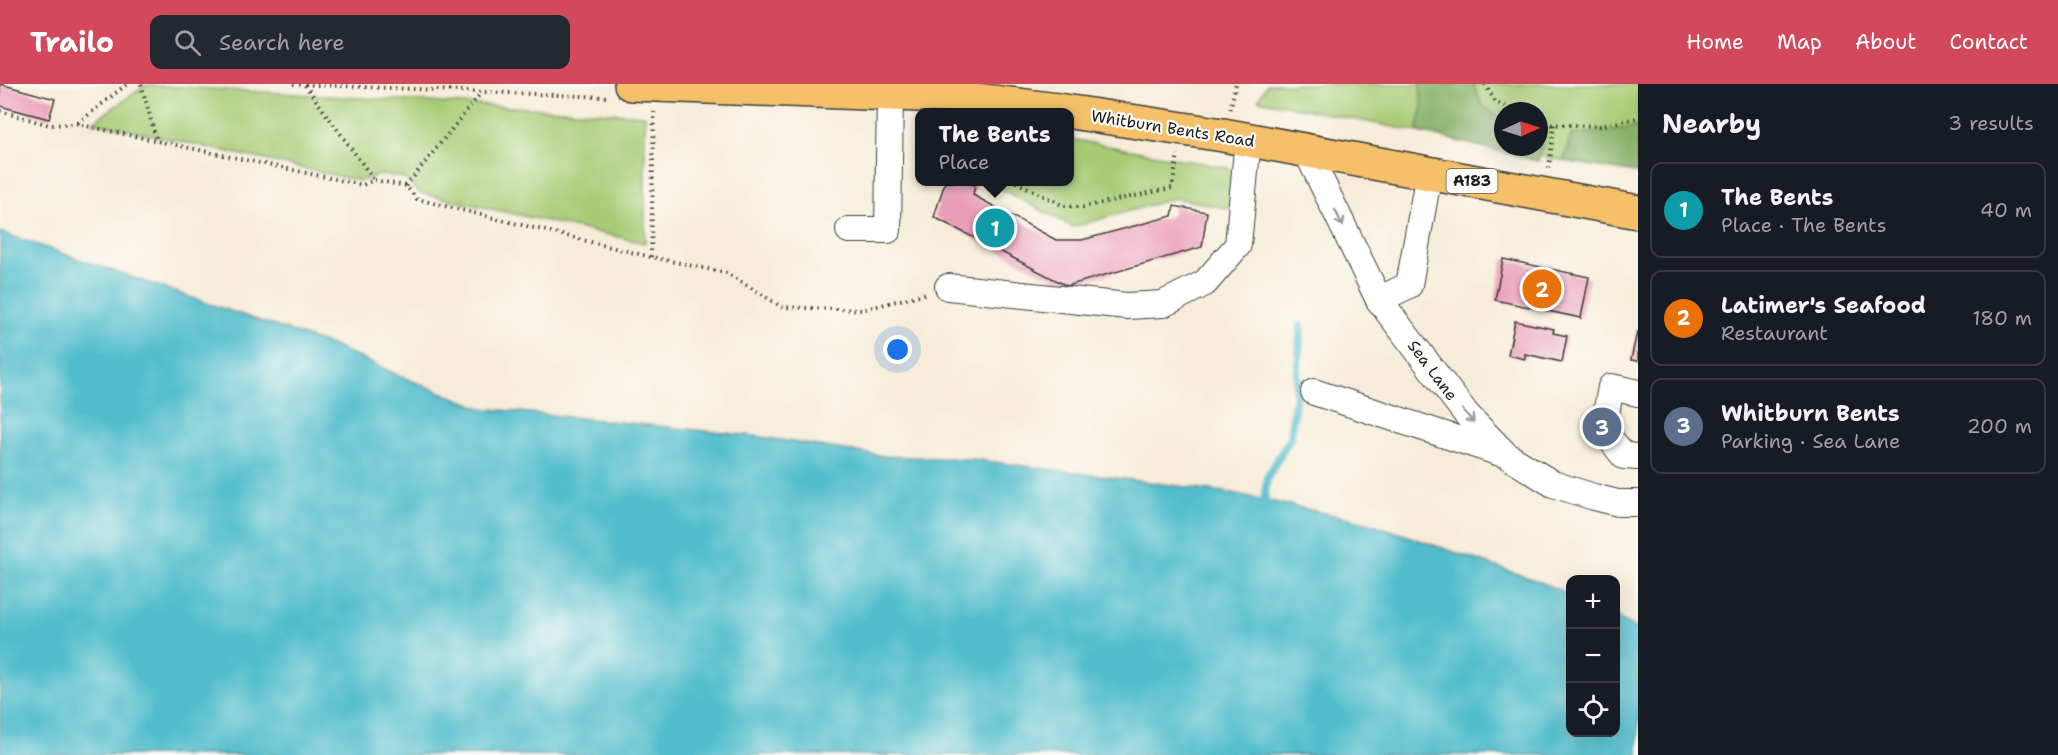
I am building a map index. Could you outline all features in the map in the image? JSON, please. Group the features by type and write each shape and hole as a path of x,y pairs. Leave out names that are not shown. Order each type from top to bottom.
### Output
{"main road":[{"name":"Whitburn Bents Road","path":"643,95 890,94 944,96 1042,108"},
{"name":"Whitburn Bents Road","path":"1074,113 1248,140 1309,158 1428,173 1638,212"}],"street":[{"path":"849,230 888,230 890,94"},
{"path":"948,287 1127,306 1163,304 1205,282 1238,245 1248,140"},
{"name":"Sea Lane","path":"1309,158 1379,300 1467,416 1506,454 1553,484 1618,503 1638,503"},
{"path":"1379,300 1408,285 1428,173"},
{"path":"1638,393 1611,387 1603,430 1624,456 1638,457"},
{"path":"1314,392 1506,454"}],"path":[{"path":"77,124 127,84"},
{"path":"141,84 157,142"},
{"path":"1485,84 1497,102"},
{"path":"304,85 374,180"},
{"path":"406,186 481,92"},
{"path":"643,95 651,256"},
{"path":"0,111 49,125 77,124 363,185 374,180 406,186 417,200 727,273 782,307 862,310 948,287"},
{"path":"1548,124 1599,126 1638,118"},
{"path":"1546,194 1554,124"},
{"path":"1024,186 1064,206 1083,207 1172,188 1178,153"}],"green space":[{"path":"1267,84 1638,84 1638,173 1539,156 1548,156 1548,102 1494,102 1494,147 1258,100"},
{"path":"1420,84 1473,84 1482,105 1494,114 1494,150 1417,131 1422,111"},
{"path":"146,85 645,115 645,243 420,193 402,177 379,175 360,181 93,122"},
{"path":"1638,127 1638,173 1564,161 1571,135"},
{"path":"1074,140 1235,169 1232,209 1175,198 1073,227 996,186 1074,186"},
{"path":"1518,156 1539,156 1538,161"}],"water":[{"path":"0,232 336,347 400,376 481,408 755,436 882,456 971,459 1232,493 1367,522 1538,581 1566,593 1566,737 1620,737 1620,619 1638,629 1638,755 0,755"}],"building":[{"path":"0,84 55,99 49,119 0,106"},
{"path":"944,186 975,186 973,195 1056,240 1082,240 1172,216 1174,206 1207,212 1202,247 1067,286 934,217"},
{"path":"1503,259 1589,277 1581,318 1495,300"},
{"path":"1515,321 1554,329 1553,333 1567,336 1562,362 1525,354 1525,359 1508,355"},
{"path":"1638,332 1638,361 1631,360"}],"waterway":[{"path":"1263,509 1267,478 1290,438 1301,326"}],"place":[{"name":"The Bents","path":"995,228"},
{"name":"Latimer's Seafood","path":"1542,289"},
{"name":"Whitburn Bents","path":"1602,427"}]}
